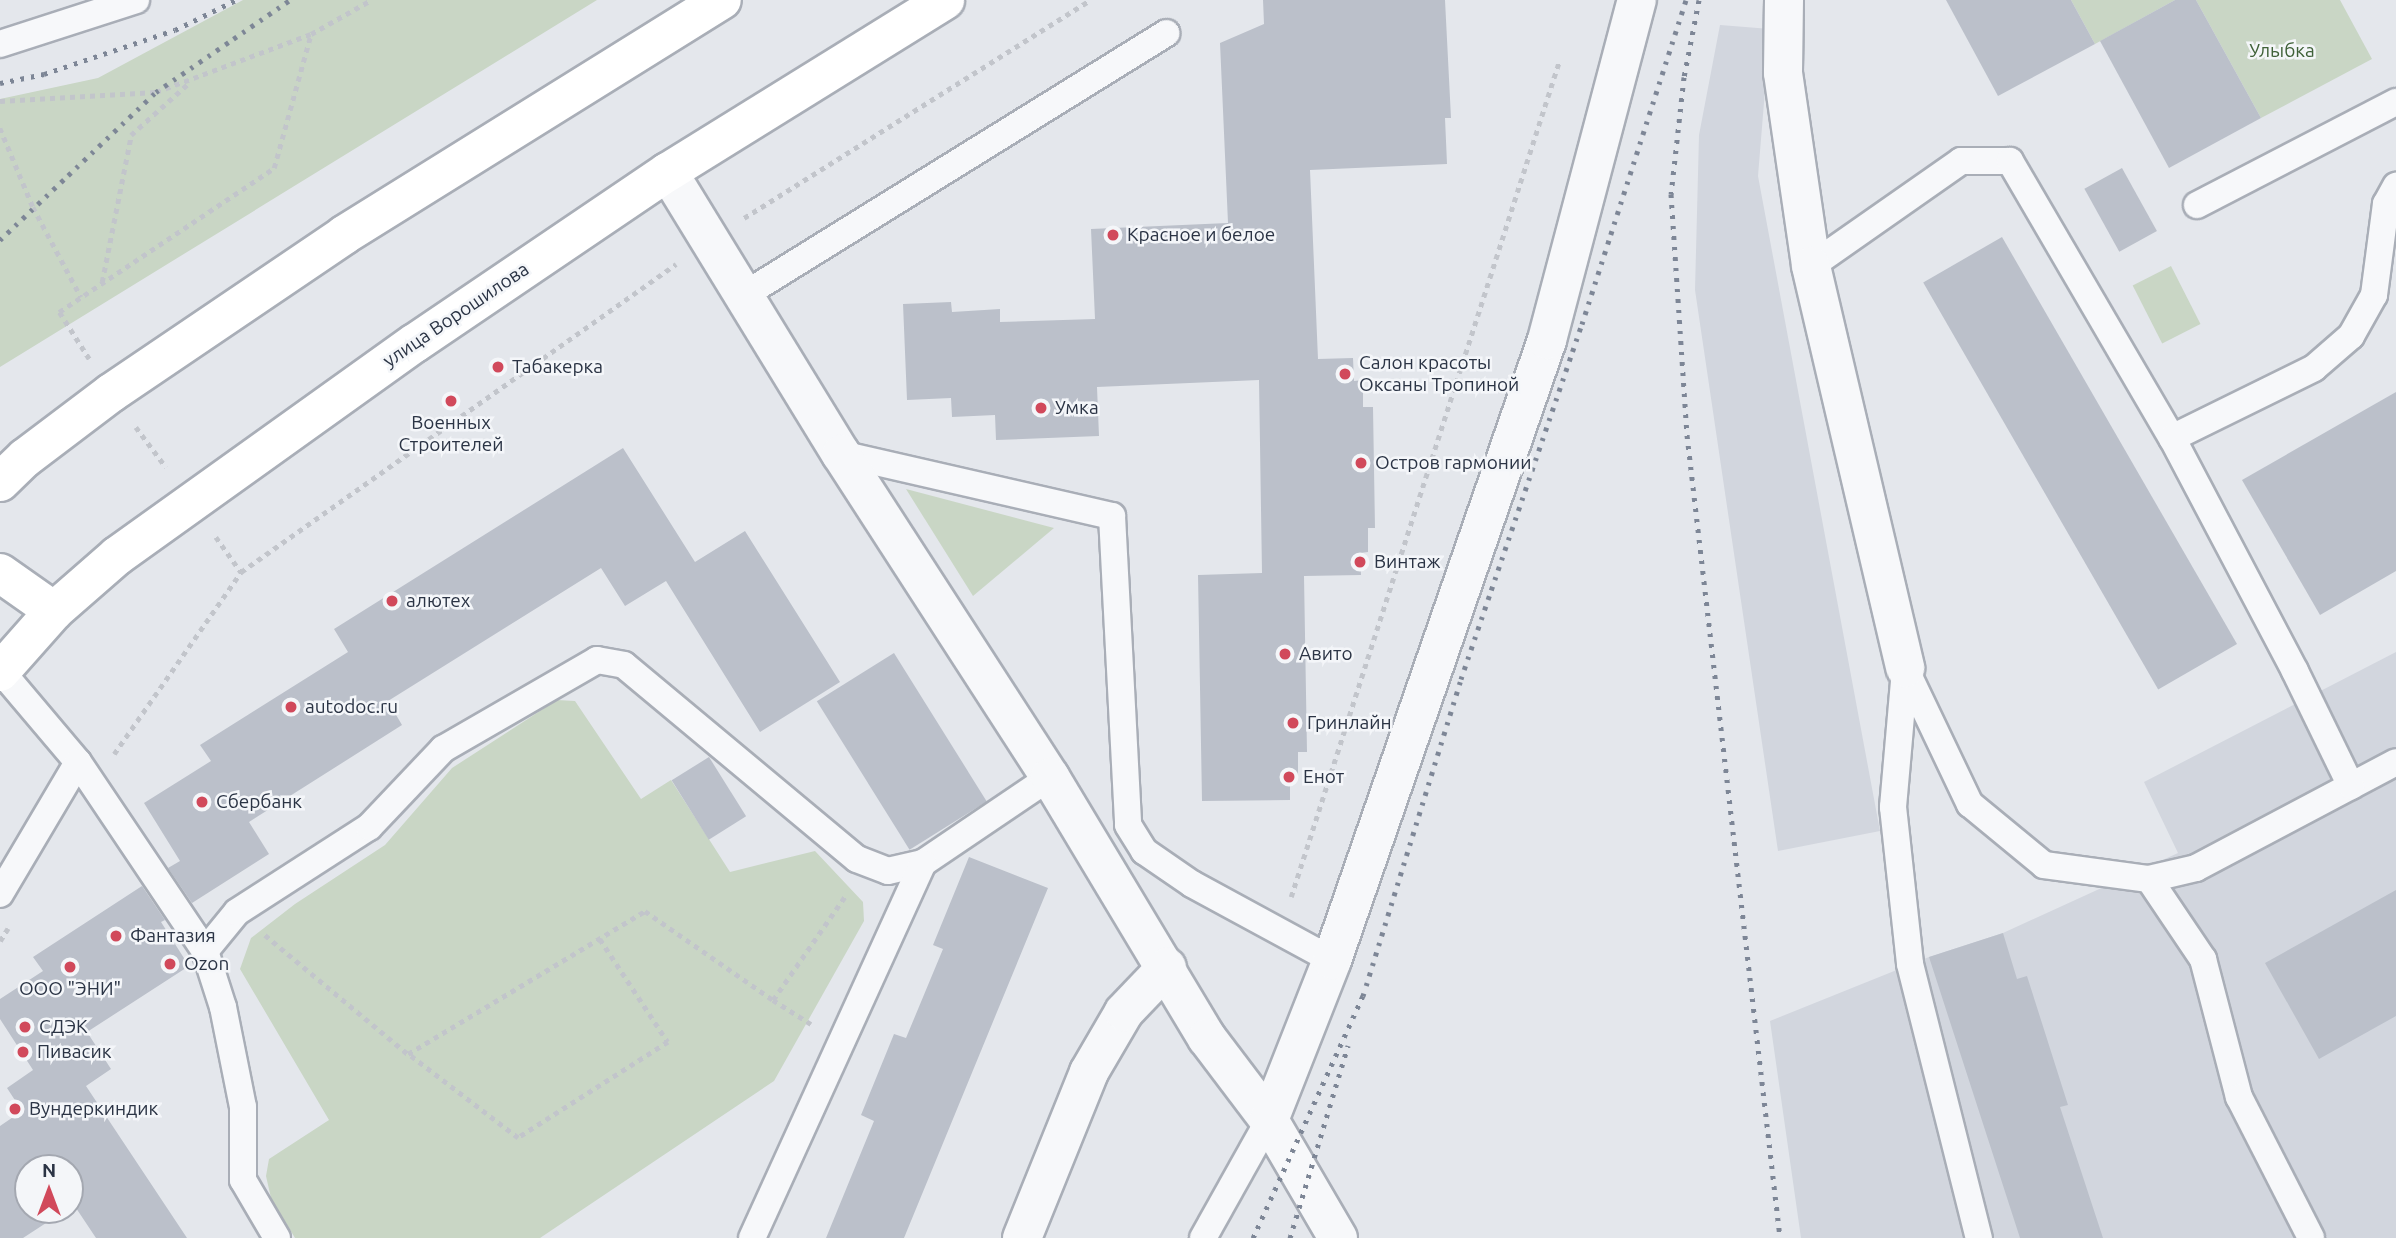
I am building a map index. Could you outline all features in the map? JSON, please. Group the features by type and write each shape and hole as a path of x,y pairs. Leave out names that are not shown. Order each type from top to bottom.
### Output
{"main road":[{"path":"0,482 25,458 111,393 332,243 722,0"},
{"name":"улица Ворошилова","path":"0,672 54,611 117,556 191,502 415,343 668,172 945,0"},
{"path":"0,573 54,611"}],"street":[{"path":"1269,1120 1332,960 1547,340 1637,0"},
{"path":"1784,0 1783,73 1811,266 1905,668"},
{"path":"668,172 841,454 1051,777 1208,1038 1269,1120 1338,1238"},
{"path":"1022,1238 1090,1072 1124,1012 1167,967"}],"lane":[{"path":"0,44 136,0"},
{"path":"744,295 1166,33"},
{"path":"2197,205 2396,102"},
{"path":"1811,266 1961,161 2010,161 2172,438 2289,659 2351,786"},
{"path":"2172,438 2314,368 2351,336 2385,294 2386,204 2396,186"},
{"path":"841,454 1112,516 1128,825 1143,851 1192,884 1332,960"},
{"path":"205,951 237,912 369,827 443,749 597,660 624,665 857,859 888,871 923,863 1051,777"},
{"path":"1905,668 1970,804 2044,865 2149,879 2196,868 2396,762"},
{"path":"1905,668 1893,807 1910,964 1979,1238"},
{"path":"0,672 78,762 205,951 223,1007 243,1107 243,1180 277,1238"},
{"path":"0,894 78,762"},
{"path":"752,1238 923,863"},
{"path":"2149,879 2203,959 2239,1097 2311,1238"},
{"path":"1203,1238 1269,1120"}],"path":[{"path":"0,100 156,93 311,34 371,0"},
{"path":"93,784 241,572 710,240 1090,0"},
{"path":"1280,931 1559,62"},
{"path":"102,283 131,135 194,78"},
{"path":"0,128 33,207 81,297"},
{"path":"408,1054 645,911 773,1000 869,863"},
{"path":"237,912 408,1054 518,1138 668,1042 600,939"},
{"path":"0,941 13,919"}],"shaded area":[{"path":"1720,25 1770,29 1758,176 1880,831 1778,851 1695,290 1699,135"},
{"path":"2396,652 2396,1238 1801,1238 1770,1021 1929,957 2003,933 2178,853 2144,782"}],"green space":[{"path":"243,0 597,0 0,367 0,99 98,78"},
{"path":"2071,0 2175,0 2095,44"},
{"name":"Улыбка","path":"2196,0 2340,0 2372,59 2261,118"},
{"path":"2171,266 2201,324 2162,343 2133,286"},
{"path":"906,489 1054,528 973,596"},
{"path":"557,700 575,701 641,799 671,780 730,872 815,851 863,902 864,921 774,1081 540,1238 295,1238 271,1198 266,1176 269,1159 329,1120 240,969 251,938 295,904 385,845 452,768"}],"building":[{"path":"1263,0 1445,0 1451,118 1445,118 1447,164 1310,170 1318,359 1353,358 1354,381 1363,380 1363,407 1373,407 1375,528 1368,528 1368,552 1360,553 1361,575 1304,576 1307,752 1298,752 1298,775 1290,775 1290,800 1202,801 1198,575 1262,573 1259,380 1097,387 1099,436 996,440 995,415 952,417 951,398 907,400 903,304 951,302 952,312 1000,309 1000,322 1095,319 1091,229 1228,223 1220,43 1264,24"},
{"path":"1946,0 2071,0 2095,44 1998,96"},
{"path":"2175,0 2196,0 2261,118 2169,168 2100,41"},
{"path":"2122,168 2157,231 2119,252 2084,189"},
{"path":"2002,237 2237,644 2158,690 1923,282"},
{"path":"2396,392 2396,571 2320,615 2242,480"},
{"path":"623,448 695,562 745,531 840,682 760,732 666,581 625,606 601,568 388,701 402,725 249,822 269,854 192,903 168,868 180,861 144,803 211,761 200,745 348,652 334,629"},
{"path":"894,653 987,801 910,850 817,701"},
{"path":"709,757 746,816 709,840 672,780"},
{"path":"969,857 1048,888 904,1238 826,1238 874,1121 861,1115 894,1034 906,1038 943,949 933,945"},
{"path":"142,886 165,920 161,922 189,966 87,1032 111,1069 86,1086 187,1238 96,1238 84,1220 84,1154 14,1154 14,1224 44,1224 23,1238 0,1238 0,1126 22,1111 7,1088 33,1070 0,1019 0,999 43,971 33,957"},
{"path":"2396,890 2396,1016 2319,1059 2265,963"},
{"path":"2003,933 2017,979 2027,976 2068,1105 2060,1107 2103,1238 2020,1238 1929,957"}],"railway":[{"path":"0,83 44,74 175,30 236,0"},
{"path":"0,240 156,92 290,0"},
{"path":"1253,1238 1363,996 1461,679 1582,324 1686,0"},
{"path":"1699,0 1684,77 1671,194 1687,435 1780,1238"},
{"path":"1290,1238 1348,1046"}],"place":[{"name":"Красное и белое","path":"1113,235"},
{"name":"Табакерка","path":"498,367"},
{"name":"Салон красоты Оксаны Тропиной","path":"1345,374"},
{"name":"Военных Строителей","path":"451,401"},
{"name":"Умка","path":"1041,408"},
{"name":"Остров гармонии","path":"1361,463"},
{"name":"Винтаж","path":"1360,562"},
{"name":"алютех","path":"392,601"},
{"name":"Авито","path":"1285,654"},
{"name":"autodoc.ru","path":"291,707"},
{"name":"Гринлайн","path":"1293,723"},
{"name":"Енот","path":"1289,777"},
{"name":"Сбербанк","path":"202,802"},
{"name":"Фантазия","path":"116,936"},
{"name":"Ozon","path":"170,964"},
{"name":"ООО \"ЭНИ\"","path":"70,967"},
{"name":"СДЭК","path":"25,1027"},
{"name":"Пивасик","path":"23,1052"},
{"name":"Вундеркиндик","path":"15,1109"}]}
